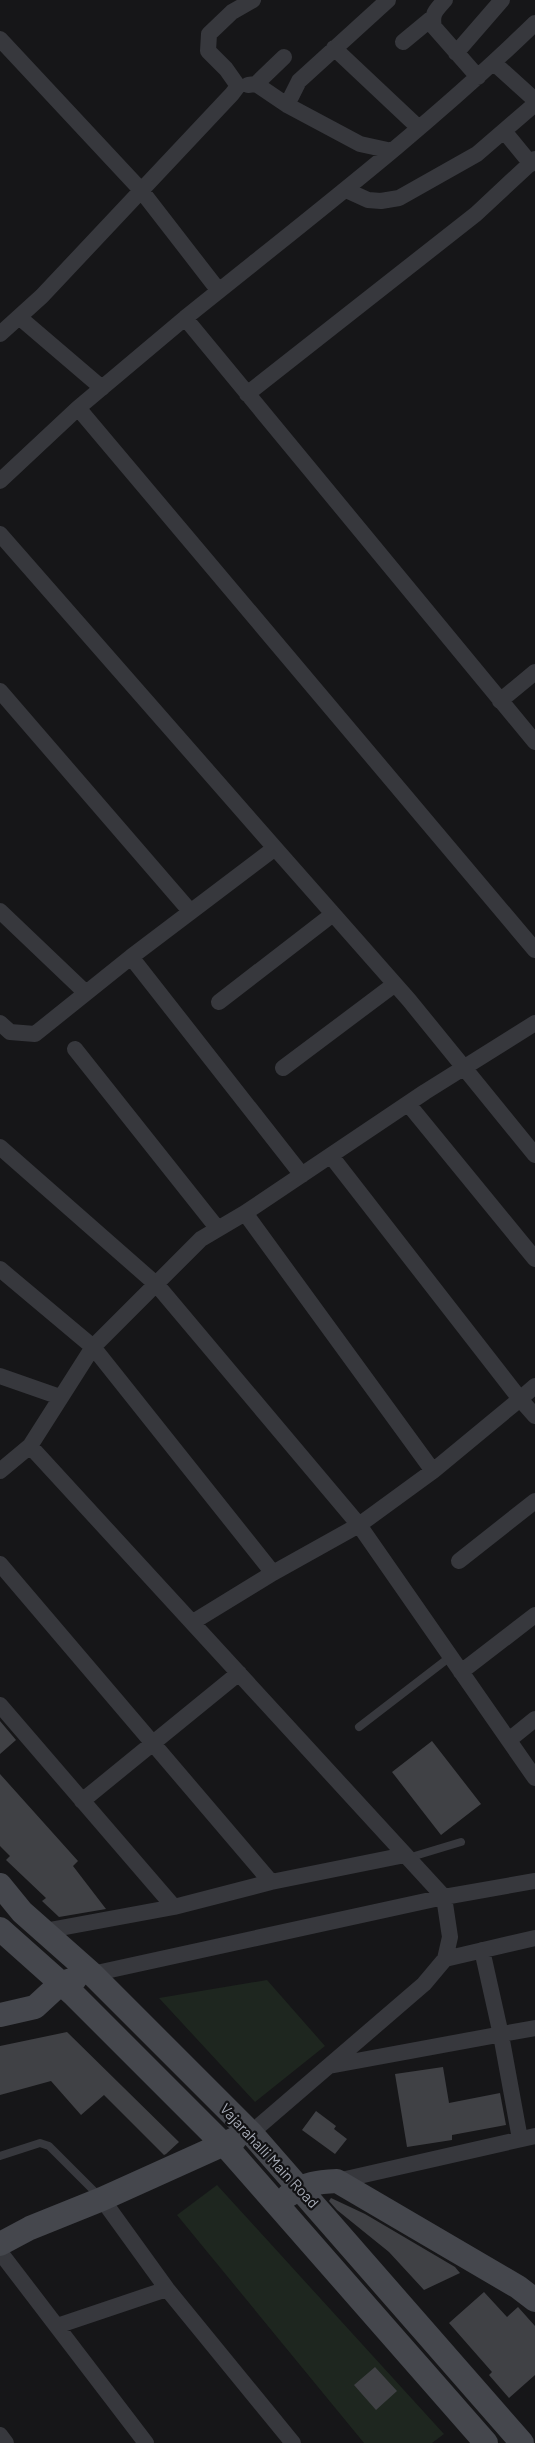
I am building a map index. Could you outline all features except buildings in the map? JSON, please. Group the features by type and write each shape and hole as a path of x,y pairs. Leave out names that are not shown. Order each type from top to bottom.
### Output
{"main road":[{"name":"Vajarahalli Main Road","path":"0,1885 22,1912 92,1974 251,2133 522,2443"},
{"name":"Vajarahalli Main Road","path":"1,1930 61,1983 222,2144 278,2204 486,2443"},
{"path":"0,2015 35,2007 61,1983 92,1974"},
{"path":"0,2244 30,2228 251,2133"},
{"path":"278,2204 299,2187 314,2182 337,2181 518,2287 535,2300"}],"street":[{"path":"238,86 226,69 207,51 209,34 232,12 253,0"},
{"path":"287,105 298,81 388,0"},
{"path":"403,42 432,18 445,0"},
{"path":"456,52 502,0"},
{"path":"432,18 434,27 478,77"},
{"path":"0,481 102,387 392,151 494,63 535,23"},
{"path":"0,39 140,189 219,291"},
{"path":"334,48 419,128"},
{"path":"0,334 42,296 238,86 256,84 284,57"},
{"path":"346,189 368,200 381,201 399,198 477,154 535,102 494,63"},
{"path":"256,84 287,105 360,144 392,151"},
{"path":"247,394 476,214 533,161 504,131"},
{"path":"19,317 102,387"},
{"path":"185,318 535,742"},
{"path":"78,408 535,950"},
{"path":"0,534 395,984 535,1155"},
{"path":"500,701 535,672"},
{"path":"0,691 190,911"},
{"path":"0,1023 10,1032 35,1034 190,911 275,848"},
{"path":"0,911 86,993"},
{"path":"219,1002 333,914"},
{"path":"131,957 302,1175"},
{"path":"283,1068 395,984"},
{"path":"0,1471 30,1446 93,1347 158,1285 201,1239 245,1213 535,1023"},
{"path":"75,1049 218,1229"},
{"path":"409,1105 535,1259"},
{"path":"0,1147 158,1285 359,1525 535,1778"},
{"path":"331,1156 535,1416"},
{"path":"245,1213 433,1471"},
{"path":"0,1269 93,1347 273,1573"},
{"path":"0,1376 60,1397"},
{"path":"193,1622 273,1573 359,1525 433,1471 535,1386"},
{"path":"30,1446 444,1897 450,1937 445,1959 424,1984 251,2133"},
{"path":"459,1561 535,1501"},
{"path":"0,1564 271,1882"},
{"path":"461,1672 535,1615"},
{"path":"82,1801 239,1673"},
{"path":"0,1705 174,1907"},
{"path":"508,1740 535,1719"},
{"path":"44,1931 174,1907 271,1882 406,1856"},
{"path":"92,1974 444,1897 535,1881"},
{"path":"445,1959 535,1938"},
{"path":"337,2181 528,2138 501,2036 482,1950"},
{"path":"327,2067 535,2028"},
{"path":"102,2199 167,2289 293,2443"},
{"path":"0,2252 146,2443"},
{"path":"57,2326 167,2289"},
{"path":"0,2435 6,2443"}],"lane":[{"path":"359,1727 450,1657"},
{"path":"406,1856 461,1842"},
{"path":"0,2156 39,2143 49,2146 102,2199"}],"shaded area":[{"path":"267,1980 325,2046 255,2102 159,1998"},
{"path":"217,2185 444,2434 432,2443 364,2443 177,2215"}]}
